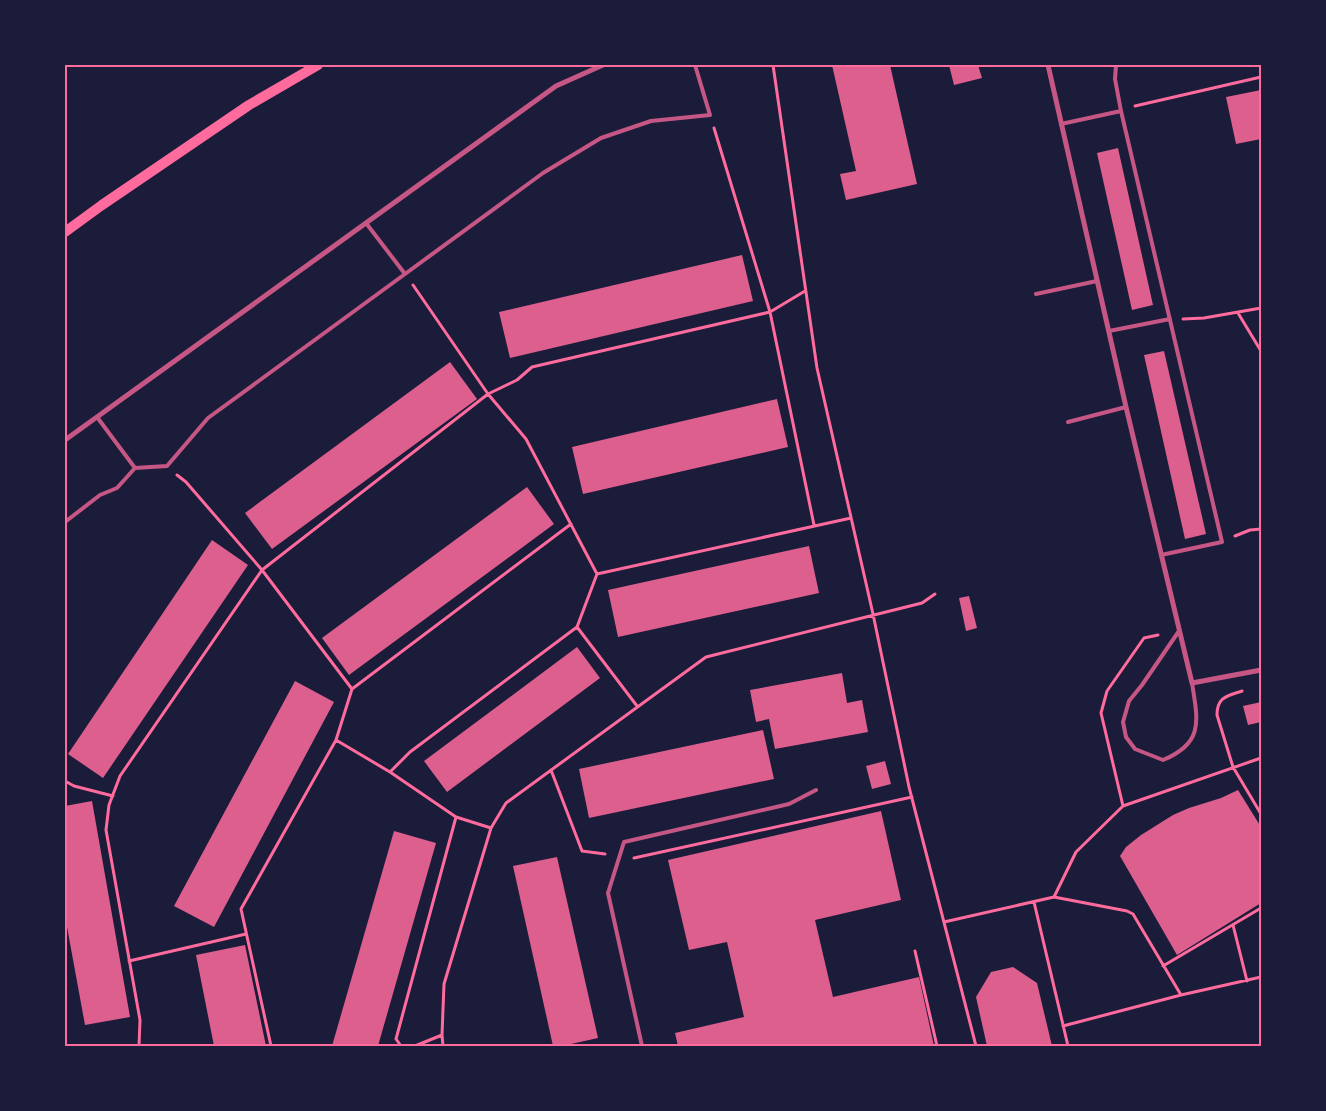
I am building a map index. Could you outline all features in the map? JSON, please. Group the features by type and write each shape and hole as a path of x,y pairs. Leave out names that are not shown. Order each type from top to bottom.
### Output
{"main road":[{"path":"65,232 102,204 249,105 318,65"}],"street":[{"path":"65,440 556,86 603,65"},
{"path":"1048,65 1126,407 1192,683 1261,670"}],"lane":[{"path":"65,522 100,495 117,488 135,468 166,466 208,418 543,172 600,138 650,121 710,116 695,65"},
{"path":"1116,65 1115,79 1121,111 1222,542 1161,555"},
{"path":"1061,124 1121,111"},
{"path":"366,223 405,274"},
{"path":"1036,294 1097,280"},
{"path":"1109,331 1170,319"},
{"path":"1068,422 1126,407"},
{"path":"97,417 135,468"},
{"path":"1179,631 1129,701 1123,722 1126,737 1136,749 1163,760 1176,755 1187,745 1195,734 1197,714 1192,683"},
{"path":"642,1046 608,893 624,842 789,804 816,790"}],"path":[{"path":"773,65 817,368 873,614 909,788 976,1046"},
{"path":"1121,111 1150,102 1261,77"},
{"path":"710,116 770,312 814,525"},
{"path":"390,772 410,752 577,627 597,574 526,439 488,394 405,274"},
{"path":"139,1046 140,1020 106,830 109,804 120,776 262,570 488,394 517,380 532,367 770,312 805,291"},
{"path":"1170,319 1204,318 1261,308"},
{"path":"1238,313 1261,351"},
{"path":"166,466 186,482 262,570 352,689"},
{"path":"597,574 850,518"},
{"path":"271,1046 241,909 336,740 352,689 572,524"},
{"path":"1222,542 1250,530 1261,529"},
{"path":"443,1046 444,984 491,828 506,802 706,656 922,603 935,594"},
{"path":"577,627 636,706"},
{"path":"1243,690 1220,700 1217,707 1217,715 1233,767 1261,814"},
{"path":"336,740 390,772 456,817 491,828"},
{"path":"1054,897 1076,852 1123,806 1261,758"},
{"path":"65,781 74,786 113,796"},
{"path":"401,1046 396,1039 456,817"},
{"path":"944,922 1054,897 1127,911 1133,914 1181,995"},
{"path":"1034,902 1068,1046"},
{"path":"1163,966 1261,908"},
{"path":"1233,925 1247,981"},
{"path":"129,961 246,934"},
{"path":"915,950 937,1046"},
{"path":"1063,1026 1181,995 1261,978"},
{"path":"415,1046 442,1035"}],"building":[{"path":"832,65 890,65 917,184 846,200 840,174 856,171"},
{"path":"949,65 978,65 982,78 954,85"},
{"path":"1261,90 1261,139 1236,144 1226,97"},
{"path":"1118,148 1153,305 1132,310 1097,153"},
{"path":"742,255 753,301 510,358 499,312"},
{"path":"1164,351 1206,534 1185,539 1144,355"},
{"path":"450,362 477,399 272,549 245,513"},
{"path":"777,399 788,447 583,494 572,447"},
{"path":"527,487 554,524 349,675 322,638"},
{"path":"212,540 248,565 103,778 68,754"},
{"path":"809,546 819,593 618,637 608,590"},
{"path":"969,596 977,628 966,631 959,598"},
{"path":"577,647 600,678 447,792 424,761"},
{"path":"842,673 847,703 862,700 868,732 775,749 769,719 756,722 750,690"},
{"path":"295,681 334,702 214,927 174,906"},
{"path":"1261,702 1261,722 1248,725 1243,706"},
{"path":"763,730 774,779 589,818 579,769"},
{"path":"885,761 891,784 872,789 866,766"},
{"path":"1238,790 1261,827 1261,903 1177,955 1120,856 1126,847 1141,835 1173,815"},
{"path":"92,801 130,1017 85,1025 65,916 65,806"},
{"path":"881,811 901,900 815,920 833,997 919,977 934,1046 678,1046 675,1033 744,1017 727,942 689,950 668,860"},
{"path":"394,831 436,843 378,1046 332,1046"},
{"path":"557,857 598,1038 562,1046 553,1046 513,866"},
{"path":"245,945 266,1046 214,1046 196,955"},
{"path":"1013,967 1037,983 1052,1046 987,1046 976,997 991,972"}]}
